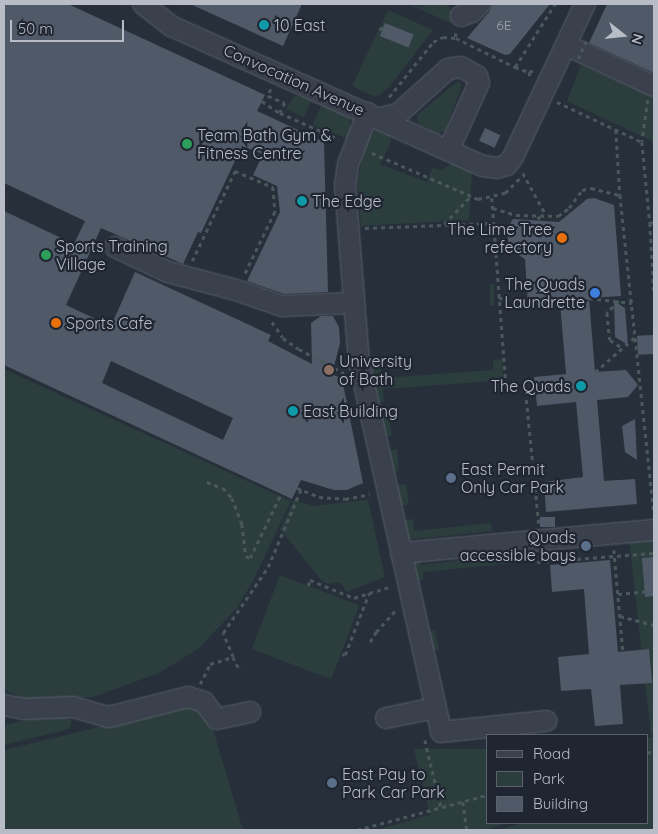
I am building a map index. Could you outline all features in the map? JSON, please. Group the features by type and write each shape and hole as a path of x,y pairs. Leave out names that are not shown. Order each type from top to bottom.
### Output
{"street":[{"name":"Convocation Avenue","path":"143,4 171,26 378,110 449,150 489,168 507,165 543,95"},
{"path":"543,95 572,52 585,4"},
{"path":"572,52 653,85"},
{"path":"449,150 479,83 477,76 462,67 448,69 398,114 378,110 346,175 347,228 359,361 434,708 441,732 546,721"},
{"path":"115,247 168,272 236,290 282,306 353,303"},
{"path":"400,553 654,530"},
{"path":"4,705 24,709 72,707 109,717 188,697 204,702 216,719 250,712"},
{"path":"386,718 434,708"}],"path":[{"path":"515,67 555,4"},
{"path":"456,38 469,13"},
{"path":"379,29 383,28"},
{"path":"378,110 433,42 443,37 456,38 529,72 542,67"},
{"path":"572,52 586,41"},
{"path":"653,85 642,142 650,222 654,291"},
{"path":"543,95 642,142"},
{"path":"616,130 620,195 654,515"},
{"path":"185,276 235,172 273,187 275,212 236,290"},
{"path":"523,173 547,216"},
{"path":"493,208 516,215 558,216 569,208 582,190 591,188 620,195"},
{"path":"444,224 470,197"},
{"path":"492,198 506,386 525,384 540,540"},
{"path":"538,216 541,222"},
{"path":"650,222 654,223"},
{"path":"347,228 494,223"},
{"path":"500,297 508,302"},
{"path":"589,298 632,303"},
{"path":"619,301 607,312 610,340 623,348"},
{"path":"266,320 274,323 283,338 299,349 347,374"},
{"path":"595,372 636,338"},
{"path":"207,482 223,488 232,498 242,524 246,556 250,558 281,494"},
{"path":"240,671 224,633 268,567 299,488 319,497 345,499 370,494"},
{"path":"613,534 623,651"},
{"path":"537,562 654,553"},
{"path":"308,586 310,580 354,598 390,587"},
{"path":"618,594 654,591"},
{"path":"342,654 345,655 369,593"},
{"path":"370,642 376,632 395,611"},
{"path":"620,616 654,625"},
{"path":"196,698 207,667 233,657"},
{"path":"357,830 486,795"},
{"path":"463,802 467,830"}],"green space":[{"path":"409,4 423,7 424,4 447,4 453,13 452,24"},
{"path":"388,10 433,30 390,86 380,95 373,96 352,86"},
{"path":"581,65 654,97 654,160 652,141 567,101"},
{"path":"458,81 462,85 445,131 437,134 418,124 417,115"},
{"path":"294,96 312,98 304,117 286,109"},
{"path":"322,103 349,118 352,131 348,139 313,125"},
{"path":"376,130 390,135 391,143 380,164 427,182 432,168 441,170 454,163 472,173 469,220 361,226 357,182 366,139"},
{"path":"490,284 494,284 494,305 490,305"},
{"path":"502,359 504,392 495,393 494,381 383,389 384,402 374,403 372,365 381,365 382,378 493,370 493,360"},
{"path":"4,369 291,501 252,583 236,609 198,649 159,673 93,697 28,700 4,690"},
{"path":"389,415 392,436 382,437 379,416"},
{"path":"397,449 399,471 390,472 388,450"},
{"path":"406,484 409,505 399,506 396,485"},
{"path":"294,500 313,506 368,500 385,577 346,592 340,582 329,584 322,581 280,529"},
{"path":"413,519 414,531 491,523 492,531 405,540 403,520"},
{"path":"654,538 654,735 651,735 629,540"},
{"path":"513,554 514,563 423,572 423,580 415,581 413,561 420,560 421,565"},
{"path":"280,575 359,605 331,679 252,649"},
{"path":"435,630 439,650 430,651 426,632"},
{"path":"194,704 213,729 243,830 4,830 4,750"},
{"path":"59,713 72,721 69,729 4,745 4,725"},
{"path":"654,737 654,830 497,830 519,824 648,824 648,738"},
{"path":"414,749 486,749 486,824 506,824 482,830 375,830 430,815"}],"building":[{"name":"Sports Training Village","path":"4,4 68,4 265,95 257,111 324,142 328,292 284,294 247,281 280,212 277,186 253,175 263,154 242,146 201,233 198,232 183,264 101,228 66,305 111,326 135,272 271,335 268,341 312,364 311,323 321,316 333,316 339,327 340,343 332,374 342,379 363,483 347,490 334,490 301,480 292,499 4,365 4,211 74,244 85,221 4,183","holes":["111,361 233,418 223,440 102,383"]},
{"name":"10 East","path":"190,4 302,4 283,46"},
{"path":"492,4 550,4 510,54 505,55 467,38 489,12"},
{"path":"607,4 654,4 654,73 589,43"},
{"path":"385,23 414,35 408,48 380,36"},
{"path":"485,128 500,135 494,148 479,141"},
{"name":"The Quads","path":"594,198 614,205 621,296 589,298 595,372 626,370 638,385 628,397 597,400 604,481 635,479 637,504 546,512 544,482 583,477 576,402 537,406 534,377 566,374 560,302 528,305 525,259 509,249 507,229 513,219 559,222 587,199"},
{"path":"614,301 625,308 628,345 615,337"},
{"path":"653,335 654,354 638,355 637,336"},
{"path":"635,419 637,460 625,452 622,426"},
{"path":"540,517 555,517 555,527 540,527"},
{"path":"654,557 654,596 645,597 642,558"},
{"path":"610,560 618,652 649,649 652,683 620,685 623,724 595,726 591,689 561,691 558,657 589,654 584,589 552,592 550,565"}],"place":[{"name":"10 East","path":"264,25"},
{"name":"Team Bath Gym & Fitness Centre","path":"187,144"},
{"name":"The Edge","path":"302,201"},
{"name":"The Lime Tree refectory","path":"562,238"},
{"name":"Sports Training Village","path":"46,255"},
{"name":"The Quads Laundrette","path":"595,293"},
{"name":"Sports Cafe","path":"56,323"},
{"name":"University of Bath","path":"329,370"},
{"name":"The Quads","path":"581,386"},
{"name":"East Building","path":"293,411"},
{"name":"East Permit Only Car Park","path":"451,478"},
{"name":"Quads accessible bays","path":"586,546"},
{"name":"East Pay to Park Car Park","path":"332,783"}]}
